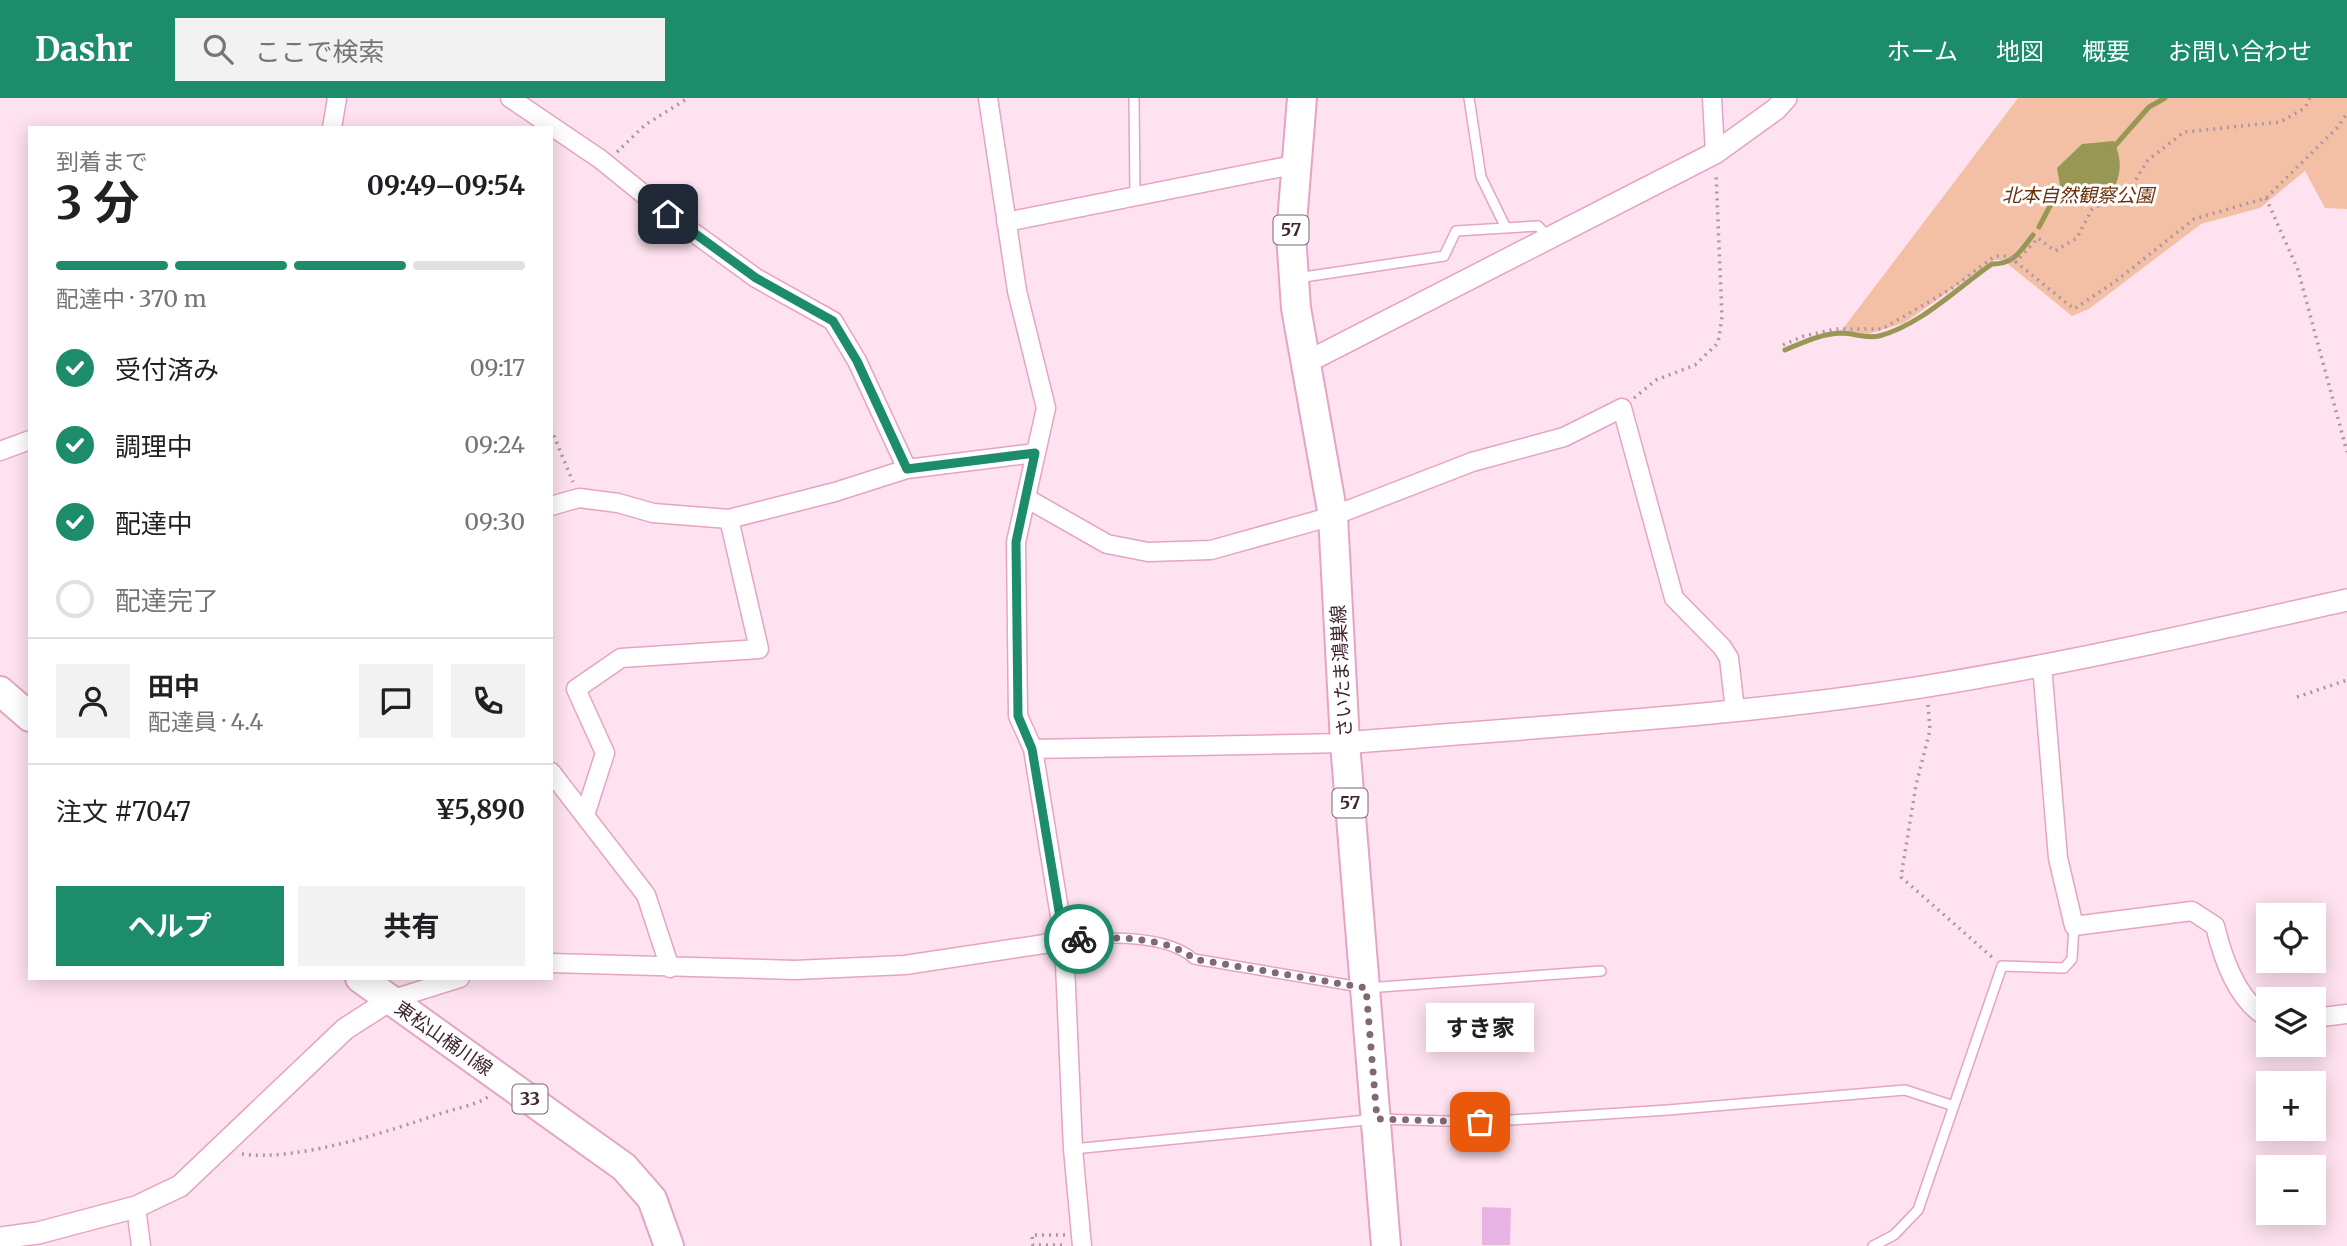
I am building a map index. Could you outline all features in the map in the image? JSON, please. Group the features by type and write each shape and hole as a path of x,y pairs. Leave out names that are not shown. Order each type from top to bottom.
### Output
{"main road":[{"name":"さいたま鴻巣線","path":"1302,98 1291,235 1296,308 1333,516 1345,743 1386,1246"},
{"path":"0,691 28,714"},
{"name":"東松山桶川線","path":"363,980 624,1167 652,1199 669,1246"}],"street":[{"path":"332,126 337,98"},
{"path":"510,98 551,126"},
{"path":"988,98 1017,291 1046,408 1016,542 1018,716 1032,749 1064,941 1077,1242"},
{"path":"1712,98 1715,153"},
{"path":"1307,362 1715,153 1776,109 1786,98"},
{"path":"553,127 605,163 668,214 756,278 833,321 857,361 907,469"},
{"path":"1006,222 1298,164"},
{"path":"1026,498 1107,544 1148,552 1211,550 1333,516 1472,462 1564,438 1622,408 1674,598 1722,648 1728,658 1735,710"},
{"path":"0,451 28,441"},
{"path":"553,505 579,498 618,503 653,513 729,519 835,492 907,469 1035,453"},
{"path":"585,815 605,753 576,689 621,658 759,649 729,519"},
{"path":"1032,749 1345,743 1735,710 1927,686 2127,649 2347,600"},
{"path":"2042,664 2058,858 2074,926 2192,911 2215,926 2223,961 2256,1012"},
{"path":"553,775 646,895 670,968"},
{"path":"553,963 795,970 905,965 1064,941"},
{"path":"0,1238 38,1233 136,1208 180,1186 345,1029 390,1000 454,980"},
{"path":"2326,1017 2347,1014"},
{"path":"136,1208 141,1246"}],"lane":[{"path":"1135,98 1135,196"},
{"path":"1469,98 1481,177 1506,228"},
{"path":"1304,277 1444,256 1456,232 1538,226 1549,238"},
{"path":"1873,1246 1894,1235 1918,1210 2002,967 2064,968 2072,959 2074,926"},
{"path":"1064,941 1111,936 1169,946 1185,951 1194,959 1366,988 1601,971"},
{"path":"1073,1149 1377,1119 1480,1122 1668,1110 1905,1090 1954,1106"}],"path":[{"path":"605,163 645,125 688,98"},
{"path":"2016,262 2038,238 2055,251 2077,238 2092,209 2128,192 2148,160 2184,131 2280,122 2305,108 2310,98"},
{"path":"1783,345 1804,336 1836,329 1882,329 1949,290 1995,256 2010,256 2074,309 2116,281 2194,219 2266,198 2339,126 2347,114"},
{"path":"1622,408 1656,380 1695,365 1718,343 1722,317 1715,153"},
{"path":"2266,198 2298,270 2347,452"},
{"path":"553,434 579,498"},
{"path":"2297,697 2347,680"},
{"path":"1927,686 1930,730 1916,785 1901,877 2002,967"},
{"path":"218,1151 258,1156 339,1144 484,1100 507,1083"},
{"path":"1032,1235 1077,1242 1033,1245 1032,1235"}],"green space":[{"name":"北本自然観察公園","path":"2018,98 2347,98 2347,209 2325,208 2305,171 2260,208 2201,224 2089,309 2072,316 2003,260 1994,260 1904,323 1868,334 1842,330"}],"shaded area":[{"path":"2114,141 2120,167 2112,192 2092,197 2062,196 2057,168 2082,144"}],"building":[{"path":"1482,1207 1511,1208 1510,1245 1482,1245"}],"waterway":[{"path":"2112,149 2149,107 2165,98"},
{"path":"2039,227 2050,206 2067,192"},
{"path":"1785,350 1826,335 1841,333 1874,337 1894,331 1924,315 1992,264 2012,259 2033,235"}],"way so far":[{"path":"1079,939 1111,936 1169,946 1185,951 1194,959 1366,988 1377,1119 1480,1122"}],"place":[{"name":"すき家","path":"1480,1122"}],"route":[{"path":"668,214 756,278 833,321 857,361 907,469 1035,453 1016,542 1018,716 1032,749 1064,941 1079,939"}]}
